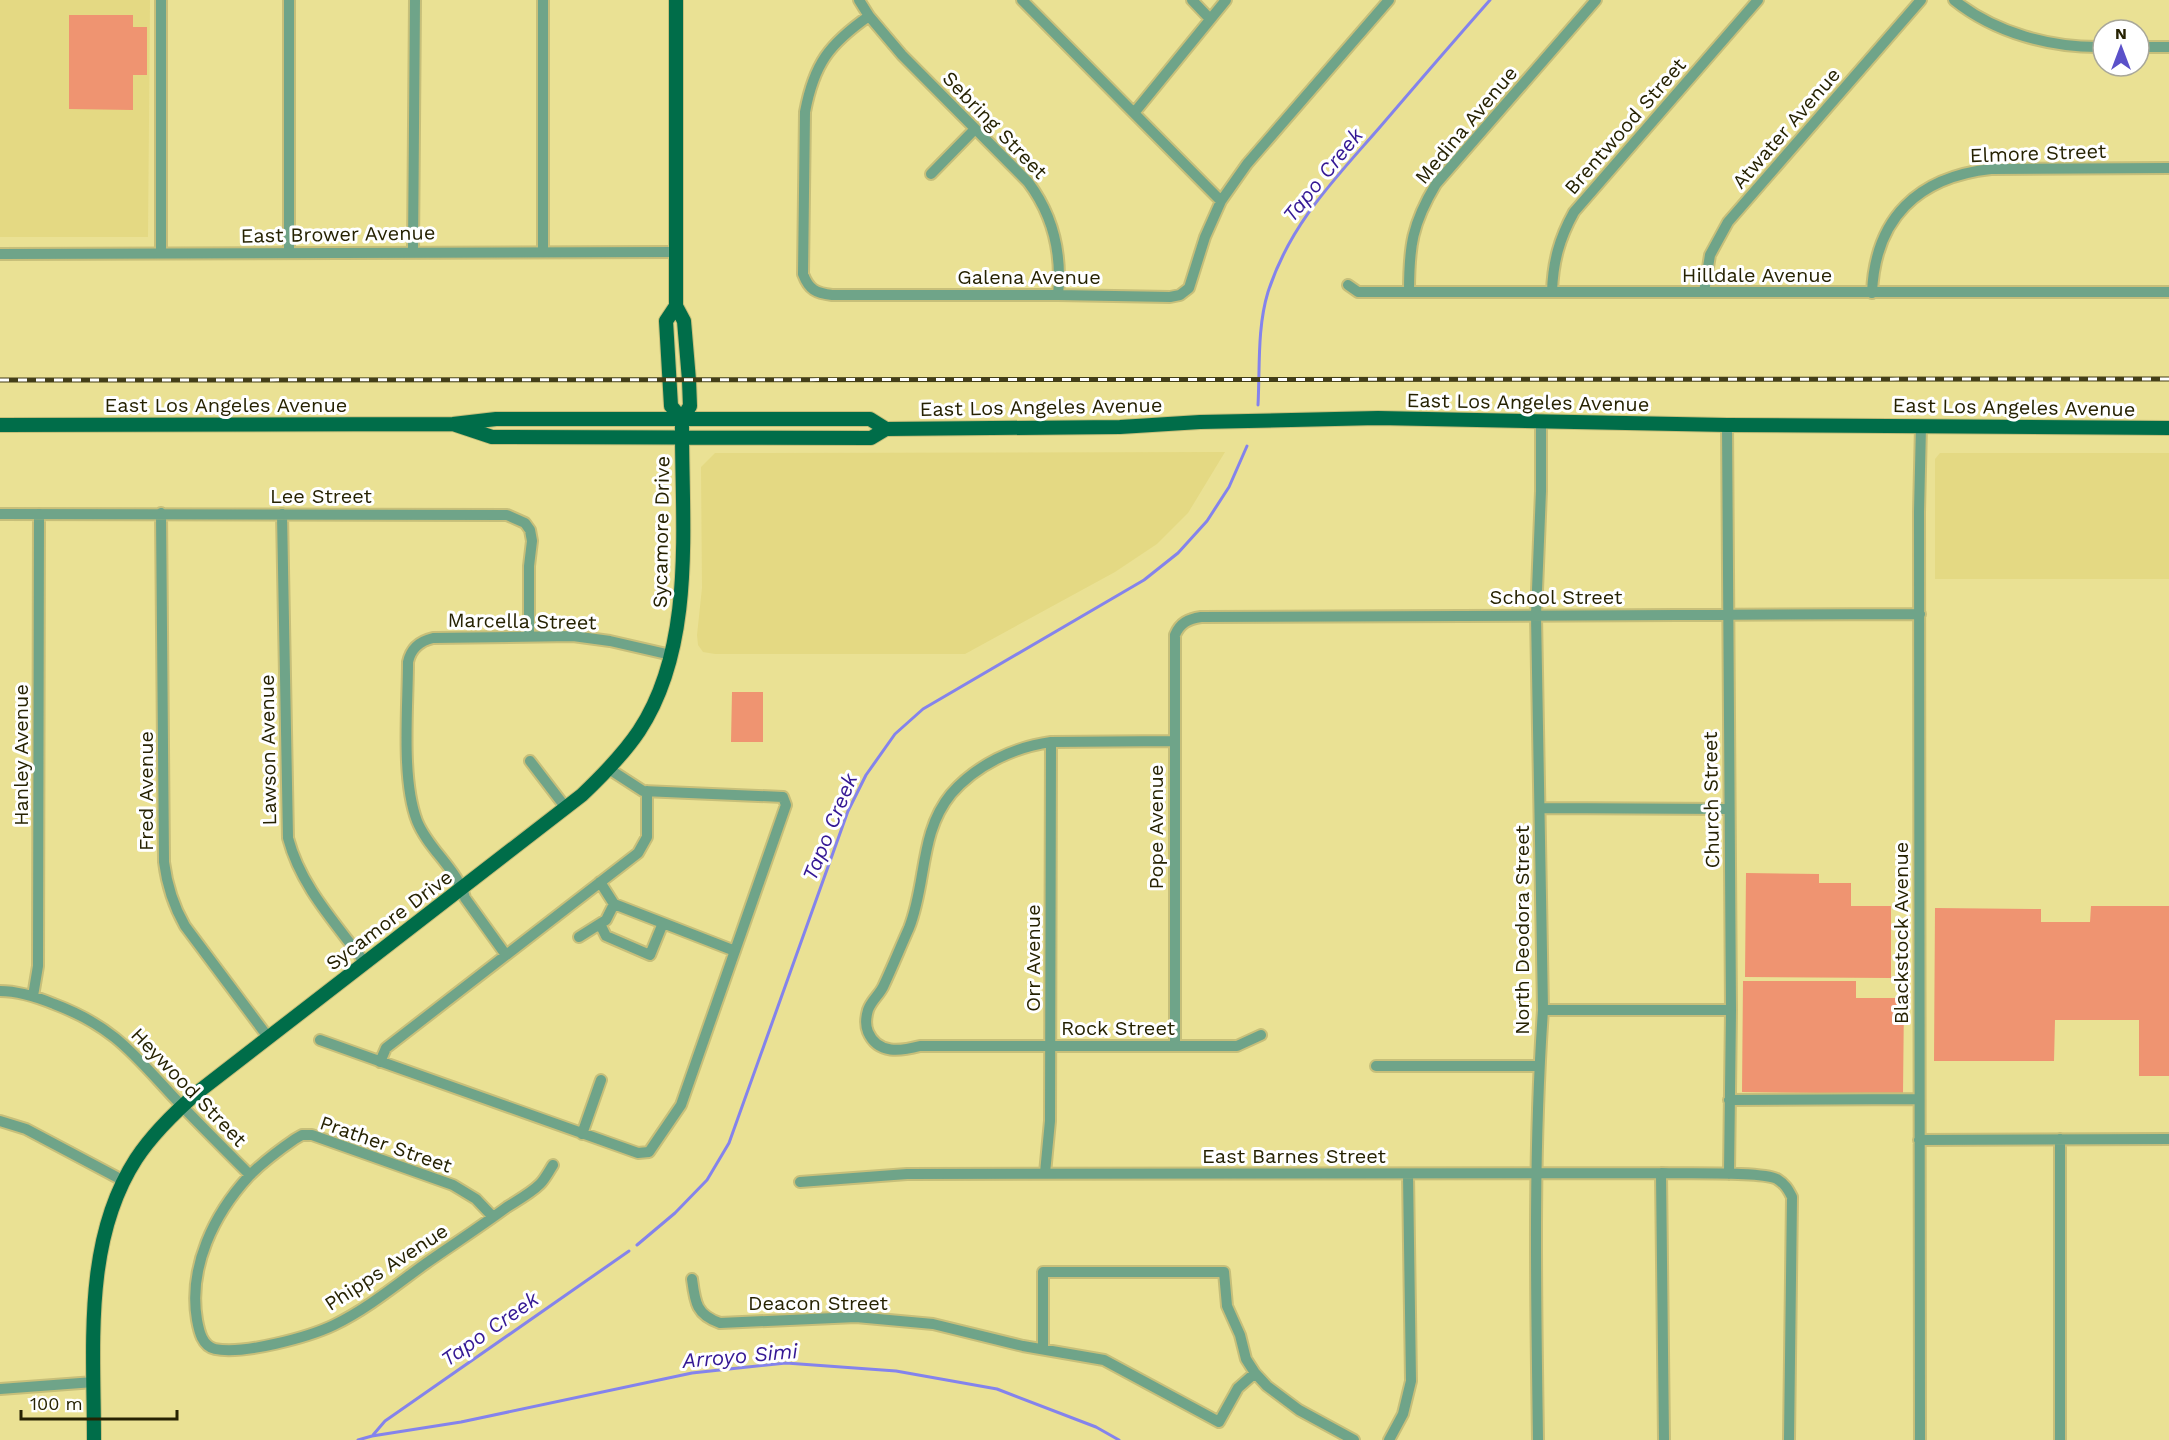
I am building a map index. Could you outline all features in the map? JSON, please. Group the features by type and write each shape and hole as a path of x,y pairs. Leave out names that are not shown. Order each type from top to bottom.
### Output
{"main road":[{"name":"Sycamore Drive","path":"94,1440 97,1273 105,1232 124,1181 154,1134 182,1106 268,1037 566,808 609,769 634,737 657,698 678,624 681,591 682,419 690,406 684,321 676,306 676,0"},
{"name":"East Los Angeles Avenue","path":"0,424 453,424 496,419 870,419 886,429"},
{"name":"East Los Angeles Avenue","path":"453,424 492,437 682,438 872,438 886,429 1120,427 1293,419 2169,428"}],"street":[{"path":"161,0 161,253"},
{"path":"289,0 289,253"},
{"path":"413,251 415,0"},
{"path":"543,0 543,251"},
{"name":"Sebring Street","path":"859,0 869,16 902,56 1028,182 1047,211 1055,235 1058,258 1058,295"},
{"path":"1022,0 1221,201"},
{"path":"1192,0 1210,19"},
{"path":"1134,113 1226,0"},
{"name":"Galena Avenue","path":"869,16 844,33 827,52 816,71 809,93 805,112 803,274 808,286 817,293 832,295 1170,297 1180,295 1189,288 1205,237 1221,201 1247,164 1389,0"},
{"name":"Medina Avenue","path":"1409,292 1409,256 1413,232 1422,208 1436,184 1596,0"},
{"name":"Brentwood Street","path":"1552,292 1552,269 1556,251 1563,231 1574,212 1758,0"},
{"name":"Atwater Avenue","path":"1704,292 1710,255 1728,222 1921,0"},
{"path":"1954,0 1993,24 2029,38 2066,46 2091,47"},
{"path":"2151,47 2169,47"},
{"path":"931,174 975,129"},
{"name":"Elmore Street","path":"1872,293 1877,255 1885,234 1912,200 1928,187 1948,177 1966,172 1991,170 2169,168"},
{"name":"East Brower Avenue","path":"0,254 677,252"},
{"name":"Hilldale Avenue","path":"1348,285 1358,292 2169,292"},
{"name":"North Deodora Street","path":"1538,1440 1535,1212 1543,1010 1536,615 1541,420"},
{"name":"Church Street","path":"1727,425 1731,1010 1729,1174"},
{"name":"Blackstock Avenue","path":"1920,1440 1918,1099 1921,426"},
{"name":"Fred Avenue","path":"161,513 164,862 167,885 174,907 185,926 268,1037"},
{"name":"Lee Street","path":"0,514 507,515 525,523 530,530 532,542 529,566 529,636"},
{"name":"Hanley Avenue","path":"33,996 38,966 39,514"},
{"name":"Lawson Avenue","path":"282,514 288,838 294,861 305,883 365,963"},
{"name":"School Street","path":"1193,618 1920,614"},
{"name":"Pope Avenue","path":"1175,1046 1175,635 1182,624 1193,618"},
{"name":"Marcella Street","path":"506,955 465,898 463,888 425,838 411,803 408,776 409,657 419,643 433,638 529,636 582,637 671,655"},
{"path":"1051,742 1174,741"},
{"name":"Rock Street","path":"1051,742 1020,748 991,761 963,782 942,806 927,841 910,925 881,989 868,1007 866,1020 871,1036 884,1048 893,1051 920,1046 1238,1046 1261,1035"},
{"name":"Orr Avenue","path":"1045,1173 1050,1121 1051,742"},
{"path":"530,761 566,808"},
{"path":"320,1040 638,1154 649,1152 681,1105 786,805 783,797 647,792 609,769"},
{"path":"380,1062 386,1048 638,853 647,837 647,792"},
{"path":"1540,808 1729,809"},
{"path":"600,882 614,904 735,951"},
{"path":"579,937 606,920 614,904"},
{"path":"600,924 606,936 650,955 663,923"},
{"name":"Heywood Street","path":"0,991 33,996 74,1011 111,1033 133,1052 250,1175"},
{"path":"1543,1010 1731,1010"},
{"path":"1376,1066 1539,1066"},
{"path":"582,1134 601,1080"},
{"path":"1729,1100 1918,1099"},
{"path":"0,1121 26,1129 124,1181"},
{"name":"Prather Street","path":"216,1349 206,1343 199,1329 194,1304 197,1276 206,1244 216,1220 231,1197 250,1175 295,1138 312,1136 453,1185 476,1199 493,1217"},
{"path":"2060,1139 2060,1440"},
{"path":"1919,1140 2169,1139"},
{"name":"Phipps Avenue","path":"216,1349 270,1344 308,1335 335,1324 359,1310 540,1184 553,1165"},
{"name":"East Barnes Street","path":"800,1182 907,1174 1045,1173 1661,1173 1768,1176 1786,1185 1792,1197 1789,1440"},
{"path":"1661,1173 1664,1440"},
{"path":"1389,1440 1403,1414 1410,1381 1408,1174"},
{"path":"1042,1348 1042,1272 1224,1272 1227,1306 1240,1335 1246,1359 1255,1373 1267,1386 1299,1410 1354,1440"},
{"name":"Deacon Street","path":"692,1280 694,1296 701,1313 720,1323 856,1317 933,1324 1023,1347 1097,1357 1219,1422 1238,1388 1255,1373"},
{"path":"0,1389 94,1382"}],"shaded area":[{"path":"0,0 150,0 148,237 0,237"},
{"path":"69,15 133,15 133,27 147,27 147,75 133,75 133,110 69,109"},
{"path":"1225,452 1188,513 1157,544 1115,572 965,654 715,654 703,652 698,645 702,588 701,467 715,453"},
{"path":"1940,453 2169,453 2169,579 1935,579 1935,459"},
{"path":"732,692 763,692 763,742 731,742"},
{"path":"1746,873 1819,874 1819,883 1851,883 1851,906 1891,906 1891,978 1745,977"},
{"path":"2091,906 2169,906 2169,1076 2139,1076 2139,1020 2055,1020 2054,1061 1934,1061 1935,908 2041,909 2041,922 2090,922"},
{"path":"1743,981 1856,981 1856,998 1904,998 1903,1094 1742,1092"}],"waterway":[{"name":"Tapo Creek","path":"1258,405 1264,306 1277,268 1288,245 1330,185 1490,0"},
{"name":"Tapo Creek","path":"637,1245 675,1213 707,1180 729,1143 848,811 866,775 895,734 923,709 1144,580 1178,553 1207,521 1229,487 1247,446"},
{"name":"Tapo Creek","path":"373,1435 385,1421 629,1251"},
{"name":"Arroyo Simi","path":"358,1440 461,1422 692,1373 786,1363 896,1371 997,1389 1096,1427 1119,1440"}],"railway":[{"path":"0,380 2169,379"}]}
